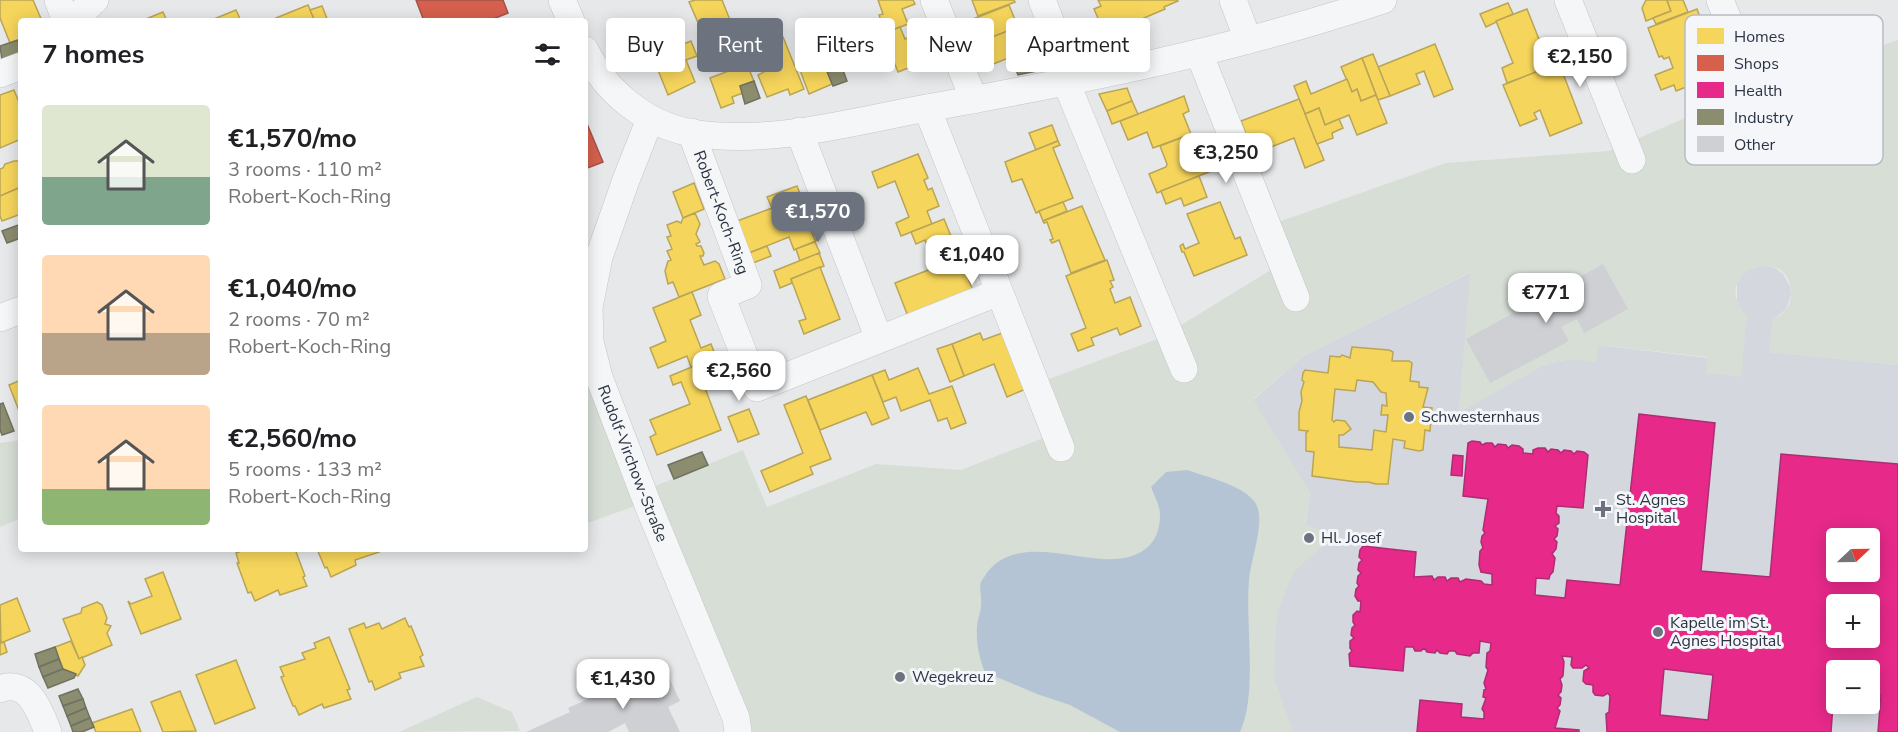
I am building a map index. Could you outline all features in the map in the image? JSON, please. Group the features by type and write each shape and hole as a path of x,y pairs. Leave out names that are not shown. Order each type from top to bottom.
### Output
{"street":[{"path":"58,0 65,18"},
{"path":"75,18 95,0"},
{"path":"562,0 570,18"},
{"path":"934,0 974,100"},
{"path":"1042,0 1070,81 1184,369"},
{"path":"1233,0 1248,40"},
{"name":"Robert-Koch-Ring","path":"588,56 594,67 624,101 650,118 691,132 767,137 974,100 1199,53 1383,0"},
{"path":"1568,0 1632,160"},
{"path":"1720,0 1726,15"},
{"path":"1199,53 1296,298"},
{"path":"0,74 18,67"},
{"path":"927,108 1061,448"},
{"name":"Rudolf-Virchow-Straße","path":"650,118 599,257 589,307 590,342 599,377 648,505 736,718 738,732"},
{"path":"799,131 879,339"},
{"name":"Robert-Koch-Ring","path":"691,132 748,285 721,296 757,388 999,292"},
{"path":"0,318 18,311"},
{"path":"0,689 7,686 21,689 35,701 48,732"}],"shaded area":[{"path":"1898,40 1898,365 1769,352 1773,319 1786,310 1791,294 1788,278 1779,269 1766,266 1754,269 1743,276 1736,286 1737,300 1747,316 1741,377 1706,373 1707,357 1599,345 1596,362 1575,359 1542,366 1459,412 1470,272 1304,356 1253,399 1310,493 1306,524 1335,536 1294,571 1277,614 1274,678 1293,732 750,732 653,487 743,450 767,507 876,464 961,470 1046,437 1041,382 1160,338 1284,262 1270,225 1446,163 1609,151 1685,118 1685,165 1883,165 1883,45"},
{"name":"St. Agnes Hospital","path":"1763,265 1775,268 1783,274 1790,286 1791,295 1786,309 1773,320 1770,352 1898,365 1898,732 1292,732 1274,678 1272,665 1277,614 1306,524 1310,493 1253,400 1304,356 1471,272 1459,412 1542,366 1575,359 1596,362 1598,345 1708,358 1741,309 1737,301 1737,283 1751,268"},
{"path":"588,385 635,506 588,523"},
{"path":"18,440 18,519 0,527 0,443"},
{"path":"477,697 512,712 520,731 399,732"}],"water":[{"path":"1187,470 1244,492 1256,504 1259,512 1248,599 1250,679 1245,716 1240,732 1120,732 1070,705 985,672 977,638 981,602 980,584 997,563 1024,552 1056,553 1102,559 1135,555 1151,544 1159,525 1158,503 1151,487 1166,472"}],"building: Homes":[{"path":"0,0 33,0 41,18 18,18 18,40 10,43 0,18"},
{"path":"722,0 729,18 697,18 697,20 689,2"},
{"path":"878,0 913,0 915,4 902,9 907,24 895,29 895,18 880,18 879,15 883,14"},
{"path":"972,0 1014,0 1015,2 978,16"},
{"path":"1098,0 1178,1 1144,18 1098,18 1094,9 1101,6"},
{"path":"1646,0 1667,0 1671,11 1646,21 1642,8"},
{"path":"1667,0 1683,0 1688,12 1656,24 1653,18 1671,11"},
{"path":"1508,3 1513,14 1486,27 1480,14"},
{"path":"308,5 314,18 276,18"},
{"path":"1009,5 1014,18 1006,18 1006,32 994,36 994,18 976,18"},
{"path":"322,6 327,18 314,18 310,10"},
{"path":"1527,9 1550,67 1507,83 1502,68 1513,63 1496,21"},
{"path":"1697,9 1699,15 1685,15 1685,87 1676,91 1674,85 1661,90 1655,75 1673,68 1669,57 1664,59 1662,56 1659,57 1648,28"},
{"path":"236,10 240,18 216,18"},
{"path":"163,12 166,18 148,18"},
{"path":"900,27 905,39 907,38 907,68 898,72 895,64 895,29"},
{"path":"1006,32 1006,59 994,64 994,36"},
{"path":"783,37 795,72 797,72 804,89 790,95 788,89 767,97 758,75 764,72 783,72"},
{"path":"691,41 697,56 686,60 695,82 668,95 659,72 685,72 685,43"},
{"path":"1435,44 1453,89 1434,97 1424,71 1416,74 1420,84 1390,96 1378,67"},
{"path":"1373,54 1390,96 1378,100 1362,58"},
{"path":"1362,58 1376,95 1361,101 1357,89 1352,92 1341,67"},
{"path":"1559,63 1582,123 1550,136 1540,110 1534,113 1537,119 1520,126 1503,85"},
{"path":"726,72 750,72 754,81 740,86 743,93 732,97 734,103 721,108 710,78"},
{"path":"801,72 827,72 832,84 809,94"},
{"path":"1347,79 1352,92 1357,89 1361,101 1376,95 1387,123 1357,135 1349,115 1325,125 1319,108 1305,114 1294,86 1306,81 1311,94"},
{"path":"1127,88 1132,101 1107,111 1099,94"},
{"path":"14,90 18,100 18,140 0,148 0,95"},
{"path":"1184,96 1189,111 1183,114 1191,134 1153,148 1147,132 1128,140 1120,121"},
{"path":"1299,99 1324,160 1305,168 1294,138 1253,154 1241,121"},
{"path":"1132,101 1138,114 1112,124 1107,111"},
{"path":"1319,108 1325,125 1339,119 1343,128 1332,133 1333,138 1317,144 1305,114"},
{"path":"1052,125 1058,141 1036,150 1029,133"},
{"path":"1191,134 1200,160 1211,155 1216,169 1157,193 1149,174 1166,167 1160,146"},
{"path":"1058,141 1060,145 1053,148 1073,198 1036,213 1022,179 1012,182 1005,162"},
{"path":"918,154 928,178 924,180 928,190 932,188 939,206 927,211 932,224 901,236 896,223 909,217 895,181 878,188 872,172"},
{"path":"18,161 18,188 0,196 0,169 5,164"},
{"path":"1199,176 1207,197 1184,206 1181,198 1166,204 1161,191"},
{"path":"694,183 704,209 683,218 673,192"},
{"path":"797,186 813,227 810,228 815,240 818,240 794,250 789,237 749,253 737,221 772,208 767,197"},
{"path":"18,188 18,215 2,221 0,196"},
{"path":"1063,202 1067,211 1043,221 1039,211"},
{"path":"1220,202 1235,239 1240,237 1247,255 1194,276 1180,246 1183,244 1185,249 1199,243 1187,214"},
{"path":"1082,206 1105,260 1071,273 1059,240 1052,243 1050,240 1053,239 1047,222 1043,221"},
{"path":"695,213 700,224 696,234 700,242 696,244 701,246 704,253 700,256 704,265 715,261 719,264 725,279 679,297 673,282 668,284 665,271 668,261 671,260 667,251 672,249 667,237 671,236 667,225 677,221 681,223 683,218"},
{"path":"944,219 974,293 909,319 895,283 936,267 925,240 916,244 911,232"},
{"path":"815,242 820,253 800,261 796,249"},
{"path":"767,246 771,256 753,263 749,253"},
{"path":"819,253 824,266 791,279 792,283 780,288 774,271"},
{"path":"1107,260 1114,280 1110,281 1113,287 1110,289 1115,303 1130,297 1141,326 1120,335 1117,328 1091,338 1094,345 1078,351 1071,334 1086,328 1066,276"},
{"path":"820,267 840,319 804,334 799,321 806,319 791,279"},
{"path":"692,292 701,315 690,320 701,348 711,344 716,357 691,367 687,356 658,368 650,348 666,341 653,308"},
{"path":"1008,331 1028,388 1007,397 994,364 964,376 952,344 980,333 983,340"},
{"path":"952,344 964,376 950,382 937,349"},
{"name":"Schwesternhaus","path":"1352,347 1389,350 1393,352 1392,361 1412,363 1410,381 1419,382 1419,387 1428,388 1423,407 1432,408 1430,431 1425,430 1423,450 1404,448 1405,441 1393,439 1388,484 1312,476 1314,452 1306,451 1308,431 1299,430 1303,373 1305,370 1328,373 1330,356 1340,357 1342,355 1350,358","holes":["1357,380 1373,382 1381,392 1386,393 1387,406 1382,405 1381,415 1388,415 1386,432 1374,430 1372,450 1339,447 1339,435 1351,429 1345,421 1336,420 1334,422 1332,420 1335,389 1355,391"]},
{"path":"716,357 720,367 700,375 721,430 657,455 650,437 656,434 650,420 690,404 681,382 673,385 670,376"},
{"path":"918,368 929,394 952,386 966,423 951,429 947,418 938,421 930,400 901,411 896,397 883,402 872,375 885,370 889,380"},
{"path":"872,375 889,418 872,425 866,412 820,430 808,400"},
{"path":"18,381 18,408 9,385"},
{"path":"806,396 831,459 810,467 813,474 770,492 761,471 803,453 784,405"},
{"path":"749,409 759,434 738,442 728,417"},
{"path":"296,552 307,586 280,595 278,590 255,601 251,592 248,593 237,563 239,563 236,553"},
{"path":"318,552 379,552 355,560 356,565 331,577 327,567 325,568"},
{"path":"163,572 181,619 141,634 128,601 131,604 152,596 145,579"},
{"path":"17,598 30,631 1,643 0,605"},
{"path":"97,602 102,605 107,618 105,624 111,626 107,633 112,645 79,659 63,619 81,613 82,608"},
{"path":"405,618 409,627 411,626 423,655 420,657 424,666 399,673 401,678 375,690 372,681 369,682 349,629 364,623 366,628 379,623 382,629"},
{"path":"329,637 350,689 347,690 351,699 324,708 322,704 299,715 281,677 284,676 280,667 305,659 302,653 316,648 314,643"},
{"path":"0,639 1,643 4,642 7,652 0,655"},
{"path":"71,641 79,659 82,657 85,665 78,676 63,669 55,647"},
{"path":"236,660 255,708 215,724 196,675"},
{"path":"180,691 196,731 163,732 151,702"},
{"path":"132,709 141,732 96,732 92,723"}],"building: Shops":[{"path":"416,0 503,0 508,13 496,18 423,18"},
{"path":"588,126 603,162 588,168"}],"building: Health":[{"name":"St. Agnes Hospital","path":"1639,414 1715,423 1701,571 1770,577 1781,454 1898,464 1898,732 1878,732 1881,695 1880,660 1826,660 1826,714 1832,714 1831,732 1607,732 1606,714 1609,712 1610,696 1608,693 1603,696 1595,695 1593,685 1583,681 1584,671 1589,668 1586,665 1582,668 1573,668 1572,657 1562,656 1563,676 1560,679 1561,692 1558,695 1561,698 1557,708 1560,711 1555,728 1579,730 1579,732 1417,732 1420,700 1462,704 1461,717 1484,719 1482,709 1486,689 1484,683 1488,670 1486,667 1487,653 1490,651 1491,643 1480,641 1479,653 1473,653 1470,656 1457,654 1455,651 1449,651 1447,654 1437,650 1435,653 1427,652 1424,648 1421,651 1415,651 1413,647 1405,647 1403,671 1350,666 1349,654 1352,651 1350,641 1354,638 1351,635 1355,625 1353,615 1357,611 1360,612 1361,601 1358,601 1355,596 1359,586 1358,576 1361,573 1358,570 1362,560 1359,557 1363,546 1416,552 1414,577 1432,576 1434,580 1438,577 1445,577 1447,581 1451,578 1458,578 1460,582 1466,579 1492,585 1492,574 1481,572 1479,565 1488,499 1463,496 1468,443 1472,441 1480,442 1482,445 1492,443 1495,447 1498,444 1506,445 1508,448 1512,445 1519,446 1523,449 1523,453 1533,454 1533,450 1545,448 1548,452 1551,449 1561,453 1564,450 1574,454 1577,451 1584,452 1588,455 1583,508 1557,506 1556,513 1559,516 1559,523 1555,526 1558,529 1554,539 1557,542 1556,549 1552,554 1555,558 1553,572 1549,579 1536,578 1535,595 1565,598 1567,580 1620,585","holes":["1664,669 1713,675 1708,720 1660,715"]},
{"path":"1453,455 1463,456 1462,476 1451,475"}],"building: Industry":[{"path":"18,40 18,54 2,60 0,46"},
{"path":"827,72 844,72 847,81 833,86"},
{"path":"1017,72 1032,72 1018,75"},
{"path":"754,81 760,98 745,104 740,86"},
{"path":"18,225 18,239 7,243 2,231"},
{"path":"3,403 14,431 2,435 0,404"},
{"path":"702,452 708,465 674,479 668,465"},
{"path":"55,647 59,659 39,667 35,654"},
{"path":"59,659 63,669 43,677 39,667"},
{"path":"63,669 76,674 74,678 48,688 43,677"},
{"path":"78,689 83,699 63,706 59,696"},
{"path":"83,699 86,708 67,716 63,706"},
{"path":"86,708 90,718 71,726 67,716"},
{"path":"90,718 94,727 82,732 73,732 71,726"}],"building: Other":[{"path":"1603,264 1628,309 1584,333 1577,319 1561,327 1569,341 1490,383 1466,339 1544,296 1552,310 1568,303 1560,288"},
{"path":"665,669 680,701 668,707 680,732 629,732 625,723 608,732 526,732 570,712 568,708 597,695 599,698"}],"place":[{"name":"Schwesternhaus","path":"1409,417"},
{"name":"St. Agnes Hospital","path":"1603,509"},
{"name":"Hl. Josef","path":"1309,538"},
{"name":"Kapelle im St. Agnes Hospital","path":"1658,632"},
{"name":"Wegekreuz","path":"900,677"}]}
